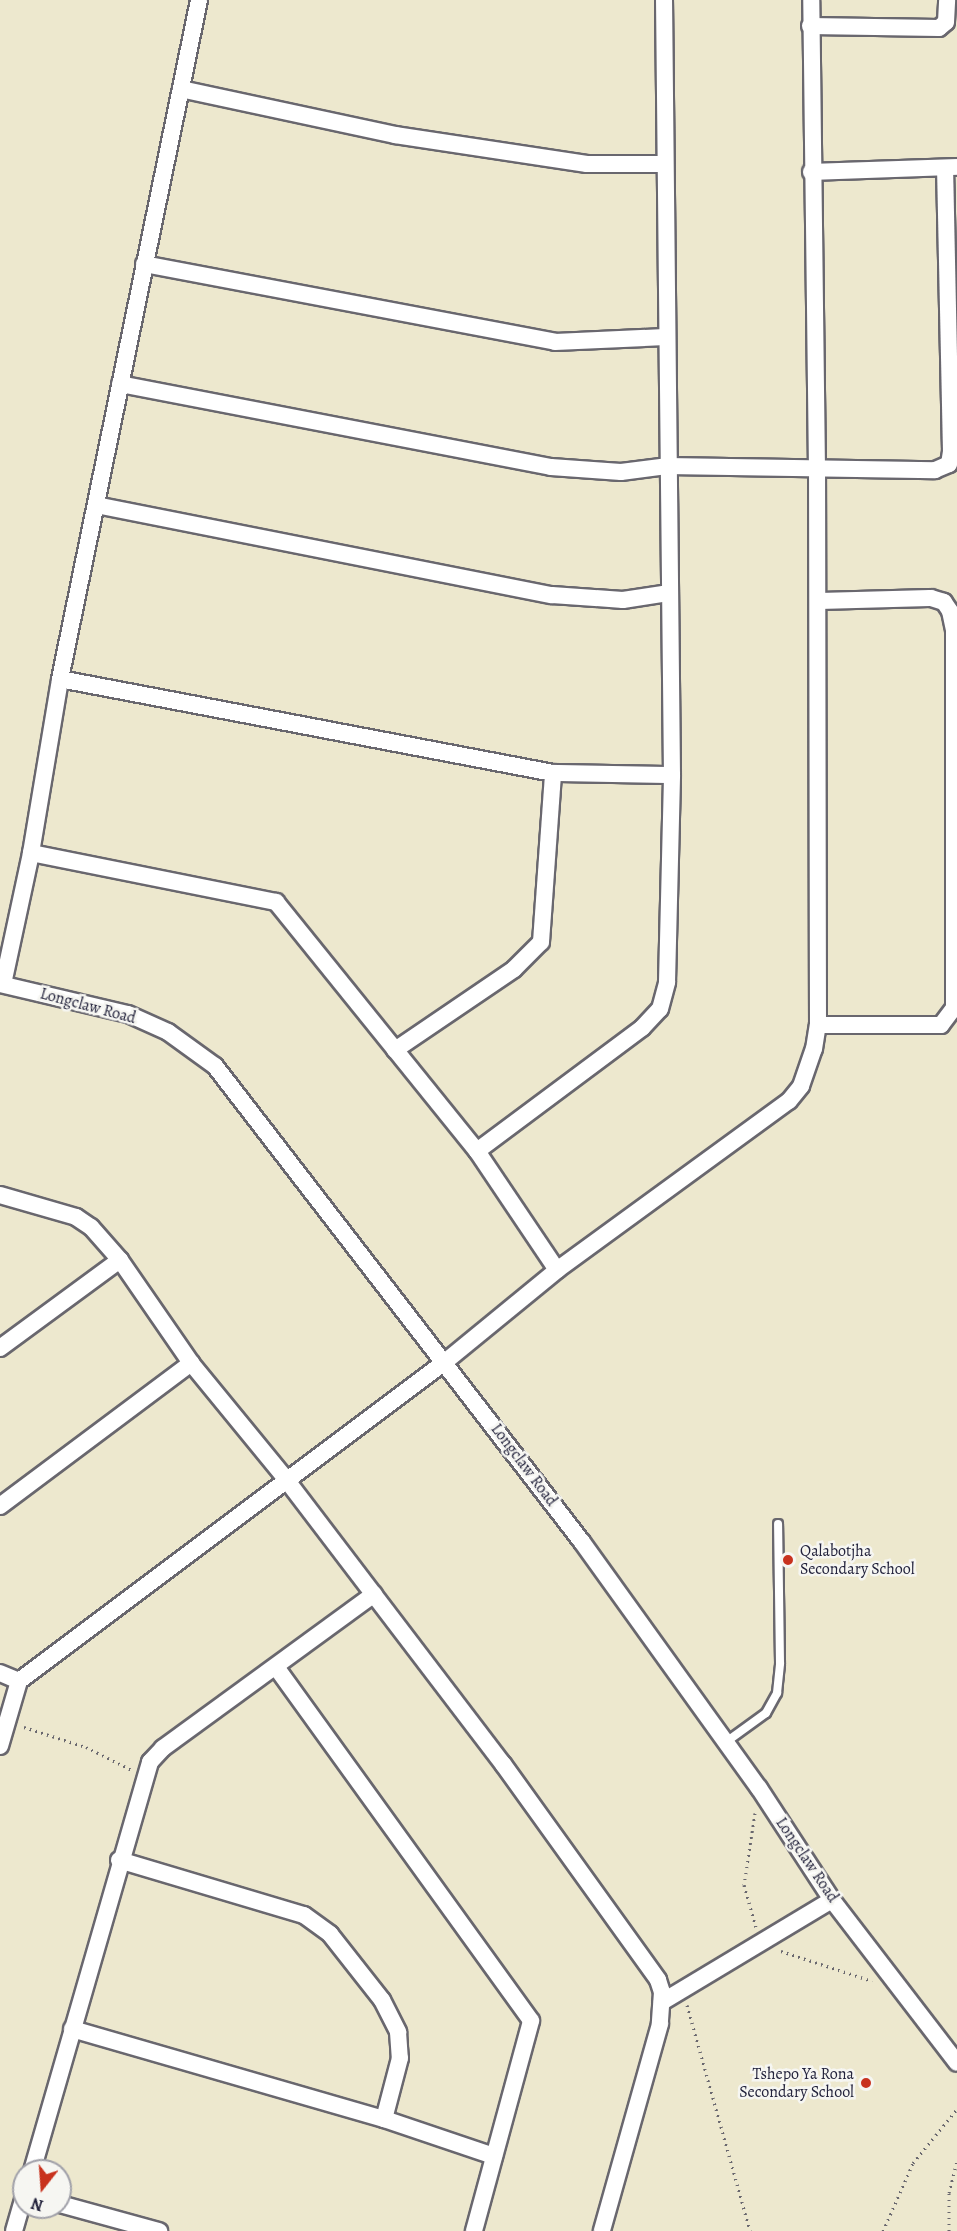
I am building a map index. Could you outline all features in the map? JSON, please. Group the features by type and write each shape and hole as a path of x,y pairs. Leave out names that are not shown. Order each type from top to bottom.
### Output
{"street":[{"path":"1,984 31,853 60,679 199,0"},
{"path":"477,1151 642,1028 660,1009 667,982 672,775 663,164 664,0"},
{"path":"0,1746 19,1681 285,1478 446,1361 557,1269 789,1101 801,1086 809,1065 818,1025 818,601 811,0"},
{"path":"810,26 939,28 946,22 947,0"},
{"path":"181,89 395,135 587,165 663,164"},
{"path":"120,384 551,467 621,472 667,466 931,471 950,461 951,168 812,172"},
{"path":"144,264 555,342 665,337"},
{"path":"96,505 552,595 623,600 669,593"},
{"path":"818,601 931,598 944,602 950,611 954,630 954,1008 941,1025 818,1025"},
{"path":"60,679 553,773 672,775"},
{"path":"395,1050 514,969 541,942 553,773"},
{"path":"31,853 276,902 477,1151 557,1269"},
{"name":"Longclaw Road","path":"1,984 128,1014 168,1032 215,1066 446,1361 759,1788 832,1900 906,1992 957,2062"},
{"path":"0,1195 76,1216 91,1227 120,1260 191,1363 285,1478 503,1764 658,1980 662,2002 656,2041 602,2231"},
{"path":"0,1348 120,1260"},
{"path":"0,1506 191,1363"},
{"path":"35,2159 119,1860 150,1762 163,1748 374,1594"},
{"path":"276,1666 531,2021 474,2231"},
{"path":"0,1673 19,1681"},
{"path":"119,1860 304,1915 330,1934 382,2000 398,2032 400,2058 384,2119"},
{"path":"662,2002 684,1992 832,1900"},
{"path":"72,2029 384,2119 494,2156"},
{"path":"72,2207 159,2231"}],"lane":[{"path":"726,1742 766,1713 777,1694 780,1663 778,1524"}],"path":[{"path":"8,1722 86,1747 146,1777"},
{"path":"759,1788 744,1885 760,1944 906,1992"},
{"path":"684,1992 750,2231"},
{"path":"883,2231 913,2163 957,2109"},
{"path":"947,2230 949,2193 957,2160"}],"place":[{"name":"Qalabotjha Secondary School","path":"788,1560"},
{"name":"Tshepo Ya Rona Secondary School","path":"866,2083"}]}
